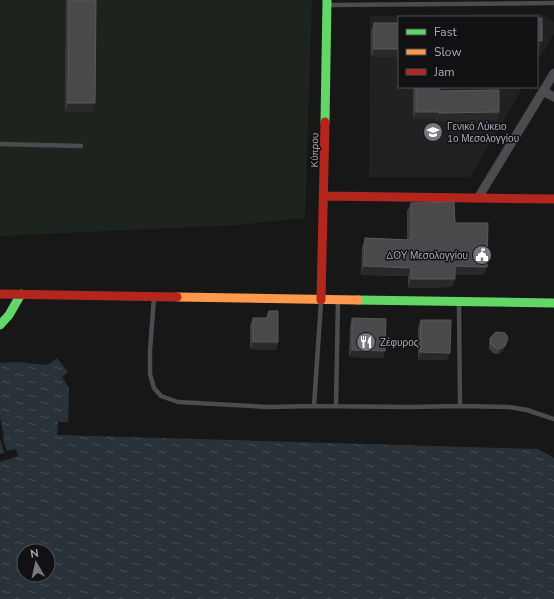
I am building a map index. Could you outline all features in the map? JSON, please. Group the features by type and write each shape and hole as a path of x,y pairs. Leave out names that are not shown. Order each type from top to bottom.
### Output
{"street":[{"name":"Κύπρου","path":"321,300 327,3"},
{"path":"478,198 554,73"},
{"path":"543,91 554,97"},
{"path":"324,196 554,199"},
{"path":"0,294 554,303"},
{"path":"0,325 9,315 21,294"}],"lane":[{"path":"327,3 554,3"},
{"path":"0,144 81,146"},
{"path":"154,297 150,350 150,374 154,388 161,396 178,402 269,407 509,407 527,410 554,419"},
{"path":"314,406 321,300"},
{"path":"336,406 338,300"},
{"path":"459,301 460,406"}],"shaded area":[{"path":"0,0 312,0 305,218 238,225 0,236"},
{"name":"Γενικό Λύκειο 1ο Μεσολογγίου","path":"540,13 554,22 554,33 538,60 538,16 398,16 398,88 522,88 470,177 369,177 370,16"}],"water":[{"path":"57,358 68,372 62,377 69,388 68,422 58,422 57,435 538,449 554,458 554,599 0,599 0,363 17,362 47,365"}],"pier":[{"path":"0,417 3,439 7,451 16,449 18,456 0,462 0,454 4,453 0,439"}],"building":[{"path":"69,0 96,0 95,103 68,103"},
{"path":"538,18 542,18 542,41 538,41"},
{"path":"374,23 398,23 398,49 374,49"},
{"path":"416,88 439,88 439,91 499,90 499,112 416,112"},
{"path":"454,202 455,223 488,223 487,267 455,266 455,279 411,279 411,268 364,266 365,238 411,240 411,203"},
{"path":"269,311 278,311 278,342 253,342 253,318 267,318"},
{"name":"Ζέφυρος","path":"352,318 386,319 385,351 352,350"},
{"path":"421,320 451,320 450,353 420,352"},
{"path":"496,332 505,333 508,338 505,346 500,349 495,348 491,344 490,338"}],"traffic: fast":[{"path":"325,122 327,0"},
{"path":"0,325 9,315 21,294"},
{"path":"358,300 554,303"}],"traffic: slow":[{"path":"177,297 358,300"}],"traffic: jam":[{"path":"321,300 325,122"},
{"path":"324,196 554,199"},
{"path":"0,294 177,297"}],"place":[{"name":"Γενικό Λύκειο 1ο Μεσολογγίου","path":"433,132"},
{"name":"ΔΟΥ Μεσολογγίου","path":"482,255"},
{"name":"Ζέφυρος","path":"366,342"}]}
